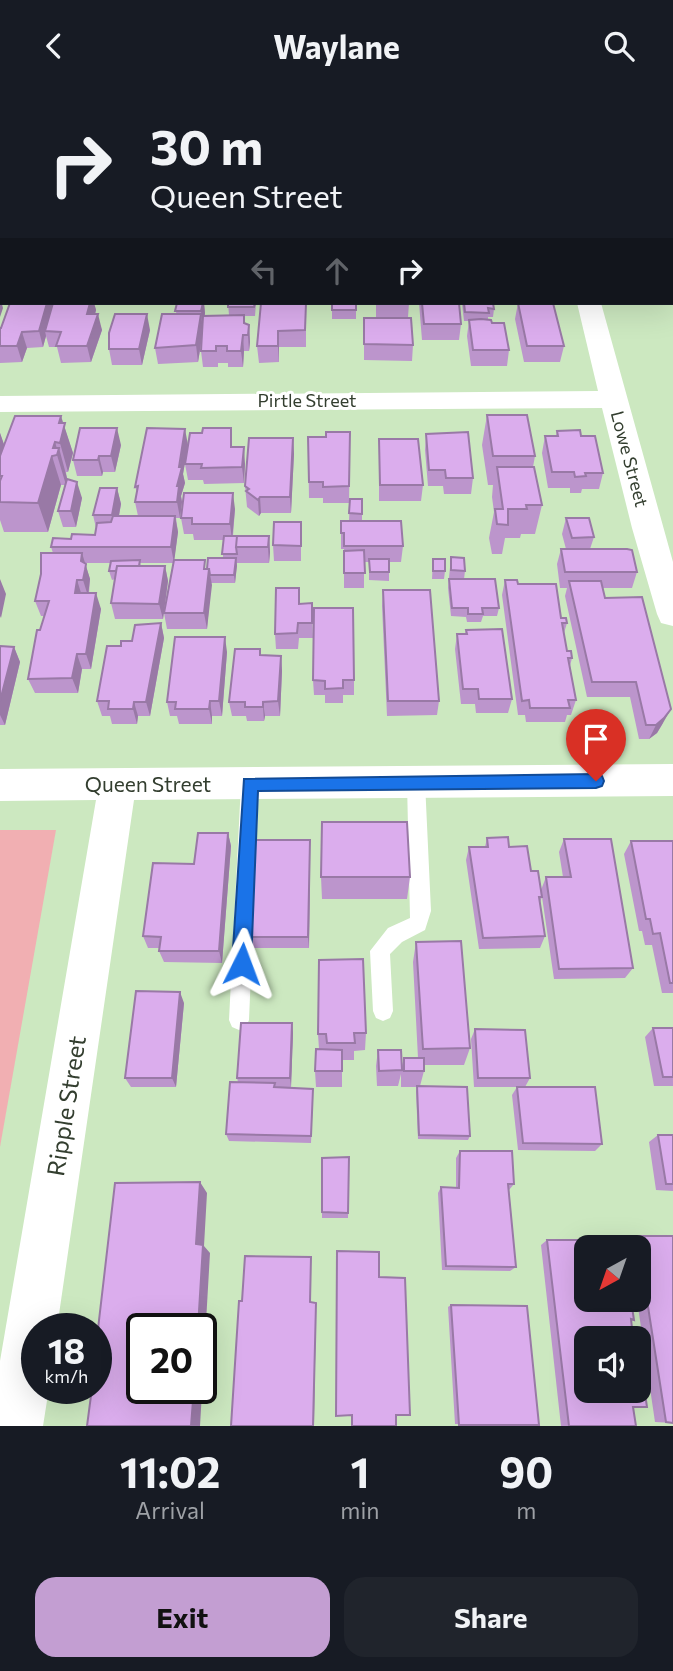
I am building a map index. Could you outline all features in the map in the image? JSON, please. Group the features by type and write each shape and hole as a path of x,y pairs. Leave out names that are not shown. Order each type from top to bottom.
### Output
{"street":[{"name":"Lowe Street","path":"590,305 673,614"},
{"name":"Pirtle Street","path":"0,404 613,399"},
{"name":"Queen Street","path":"0,785 673,780"},
{"name":"Ripple Street","path":"16,1426 117,785"}],"lane":[{"path":"383,1010 380,951 395,935 418,924 421,911 416,782"},
{"path":"239,1020 250,784"}],"shaded area":[{"path":"0,830 56,830 0,1147"}],"building":[{"path":"9,305 46,305 39,331 22,332 17,346 0,346 1,328"},
{"path":"52,305 89,305 87,314 98,314 87,346 56,346 61,332 45,331"},
{"path":"176,305 202,305 201,311 175,311"},
{"path":"228,305 254,305 254,307"},
{"path":"261,305 306,305 305,330 278,331 278,346 257,346"},
{"path":"332,305 356,305 356,310 332,310"},
{"path":"422,305 459,305 461,324 424,324"},
{"path":"464,305 493,305 494,309 488,308 489,313 465,312"},
{"path":"518,305 554,305 564,346 527,346"},
{"path":"115,314 147,314 139,349 109,349 109,333"},
{"path":"162,314 201,314 196,345 155,348"},
{"path":"244,315 244,323 249,325 248,335 243,335 241,351 227,351 227,346 216,346 216,351 201,351 203,316"},
{"path":"364,318 411,318 413,345 364,344"},
{"path":"469,320 504,323 509,350 473,350"},
{"path":"487,415 527,415 535,456 493,456"},
{"path":"15,416 61,416 59,423 65,423 60,443 55,442 53,448 59,448 57,455 52,456 38,503 0,502 0,456"},
{"path":"80,428 117,428 111,456 99,456 98,460 73,460"},
{"path":"147,428 185,429 177,502 135,502 138,486 135,487"},
{"path":"203,428 231,428 231,447 244,447 242,467 201,468 202,464 185,464 190,433 202,433"},
{"path":"580,430 581,436 595,436 603,473 585,473 586,476 575,477 574,472 552,472 545,436 558,436 557,431"},
{"path":"326,432 350,432 349,486 323,487 323,482 309,482 308,437 326,437"},
{"path":"468,432 473,478 446,478 445,470 429,470 426,434"},
{"path":"249,438 293,438 290,497 260,497 258,500 246,491 249,489 245,486"},
{"path":"379,439 418,439 423,485 380,485"},
{"path":"497,467 534,467 542,505 526,505 527,509 508,509 508,525 497,524 495,509 503,509"},
{"path":"67,479 77,482 71,511 58,511"},
{"path":"100,488 117,488 112,515 93,515"},
{"path":"184,493 233,493 230,524 192,524 192,518 181,518"},
{"path":"350,499 362,499 362,514 349,513"},
{"path":"113,516 175,516 171,547 51,547 53,538 71,539 72,534 95,535 97,523 111,522"},
{"path":"566,518 589,518 594,537 572,538"},
{"path":"341,521 401,521 403,546 344,546"},
{"path":"274,522 301,522 301,546 273,545"},
{"path":"224,536 237,536 237,554 222,554"},
{"path":"237,536 269,536 268,547 236,547"},
{"path":"561,549 632,550 637,572 565,572"},
{"path":"364,550 365,573 344,573 344,551"},
{"path":"41,553 82,553 81,561 86,564 85,570 83,580 77,580 75,593 96,593 86,654 77,654 72,678 28,679 37,630 40,630 49,601 35,601 41,574"},
{"path":"451,557 464,558 465,571 451,570"},
{"path":"208,558 236,558 234,575 210,575 207,569"},
{"path":"369,559 389,559 389,572 370,572"},
{"path":"433,559 445,559 445,571 433,571"},
{"path":"140,560 139,566 117,566 116,571 109,571 111,561"},
{"path":"174,560 205,560 204,569 209,569 204,613 164,613"},
{"path":"117,566 165,566 159,604 111,603"},
{"path":"449,579 495,579 499,608 482,608 483,614 468,614 468,608 452,608"},
{"path":"505,580 517,580 518,584 556,584 561,618 566,618 567,623 562,623 567,651 571,651 572,658 568,658 576,700 568,700 570,708 530,708 529,700 522,701"},
{"path":"569,581 601,581 605,598 642,597 671,709 656,725 646,725 636,682 592,682"},
{"path":"276,588 299,588 299,604 312,603 312,623 298,623 297,633 275,634"},
{"path":"383,590 430,590 439,701 388,701"},
{"path":"314,608 353,608 354,680 343,680 343,688 325,689 325,681 313,680"},
{"path":"161,623 146,702 134,702 133,709 108,709 109,701 97,701 107,646 121,646 121,641 132,641 135,625"},
{"path":"502,629 512,699 479,699 478,689 463,689 457,634 467,634 466,630"},
{"path":"175,637 225,637 219,701 210,701 209,709 175,709 176,702 167,702"},
{"path":"0,646 14,647 0,701"},
{"path":"235,649 260,649 260,655 281,656 278,701 263,702 263,707 245,707 245,702 229,702"},
{"path":"322,822 407,822 410,877 321,877"},
{"path":"198,833 228,833 219,951 159,951 161,937 143,936 153,863 194,864"},
{"path":"508,837 509,847 527,846 531,871 538,871 545,936 483,938 469,847 488,847 487,838"},
{"path":"564,839 611,839 633,968 559,969 546,877 571,877"},
{"path":"252,840 310,840 308,937 247,937"},
{"path":"631,841 673,841 673,983 670,983 660,933 653,934 650,919 646,919"},
{"path":"461,941 470,1048 423,1049 416,942"},
{"path":"363,959 366,1033 354,1033 355,1043 327,1043 326,1034 318,1034 319,960"},
{"path":"136,991 180,992 172,1078 125,1078"},
{"path":"241,1023 292,1023 290,1078 237,1078"},
{"path":"653,1028 673,1028 673,1077 663,1077"},
{"path":"475,1029 525,1030 530,1078 478,1078"},
{"path":"316,1049 342,1050 342,1071 315,1071"},
{"path":"378,1050 401,1050 402,1070 379,1071"},
{"path":"404,1058 424,1058 424,1071 404,1071"},
{"path":"230,1082 275,1083 274,1087 313,1089 311,1136 226,1134"},
{"path":"417,1086 467,1087 470,1136 419,1135"},
{"path":"517,1087 595,1087 602,1144 523,1143"},
{"path":"658,1135 673,1135 673,1184 666,1184"},
{"path":"460,1151 512,1151 514,1184 508,1184 516,1267 446,1266 441,1187 459,1188"},
{"path":"349,1157 348,1213 322,1212 322,1158"},
{"path":"200,1182 196,1244 203,1245 199,1313 126,1313 126,1404 193,1404 191,1426 87,1426 90,1404 112,1404 112,1313 100,1313 115,1183"},
{"path":"651,1236 673,1236 673,1423 666,1422 649,1313"},
{"path":"547,1240 574,1240 574,1313 633,1313 632,1326 574,1326 574,1403 646,1403 647,1407 633,1407 636,1426 569,1426"},
{"path":"337,1251 379,1252 379,1277 405,1278 410,1415 396,1415 396,1426 352,1426 352,1415 336,1416"},
{"path":"245,1256 311,1257 310,1302 316,1303 313,1426 231,1426 239,1301 242,1301"},
{"path":"451,1305 527,1306 539,1425 459,1425"}],"route":[{"path":"242,964 250,784 596,781"}]}
